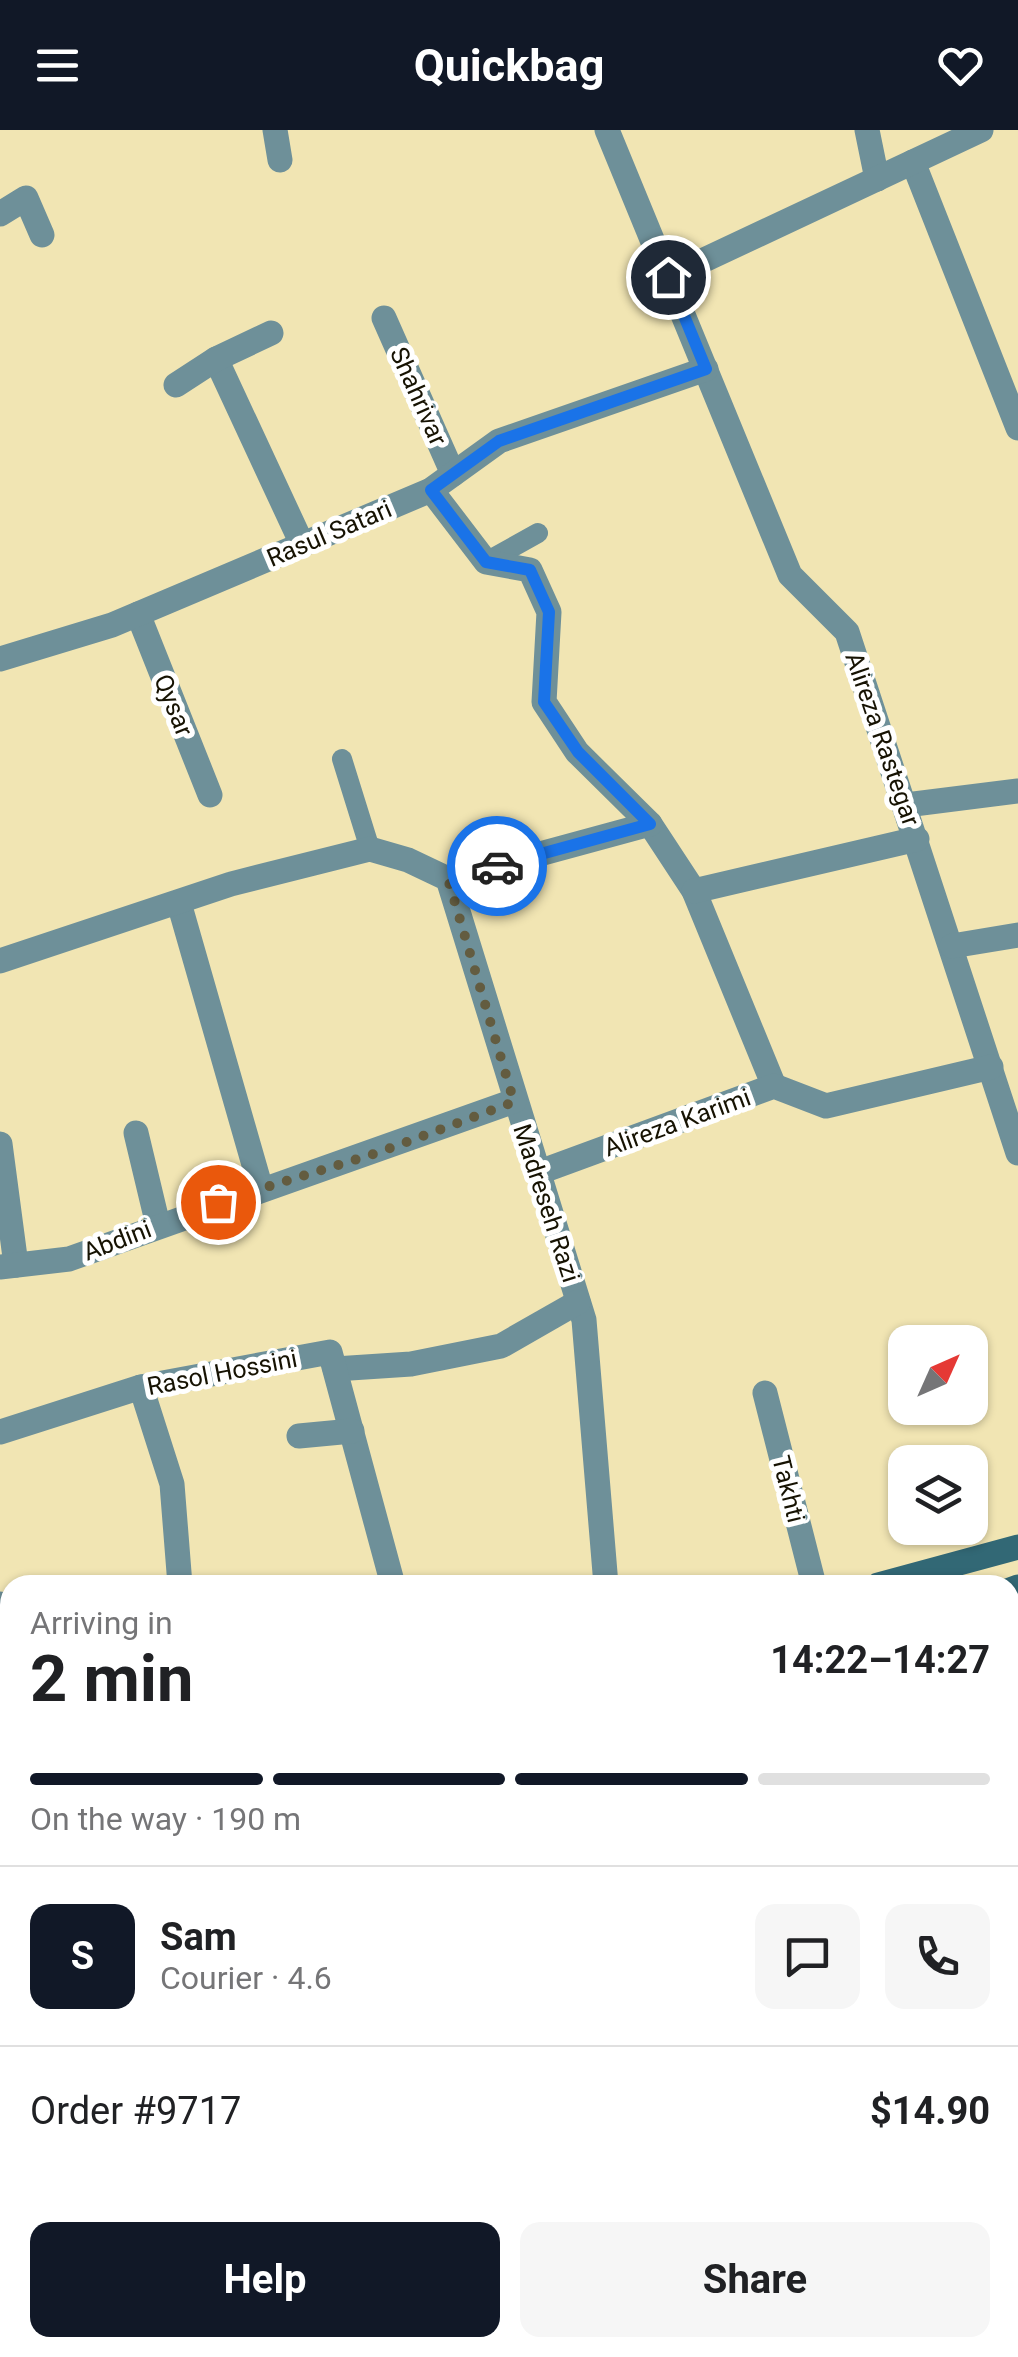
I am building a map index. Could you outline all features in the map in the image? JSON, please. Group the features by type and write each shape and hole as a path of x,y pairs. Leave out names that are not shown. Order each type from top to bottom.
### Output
{"main road":[{"path":"951,1575 1018,1547"}],"street":[{"path":"275,130 280,160"},
{"name":"Alireza Rastegar","path":"607,130 790,575 847,632 1018,1153"},
{"path":"867,130 877,179"},
{"path":"668,277 981,130"},
{"path":"914,162 1018,428"},
{"path":"0,214 26,198 42,235"},
{"name":"Shahrivar","path":"384,318 453,474"},
{"path":"176,385 216,359 272,332"},
{"path":"216,359 302,544"},
{"name":"Rasul Satari","path":"0,659 138,614 431,490 499,441 706,369"},
{"path":"431,490 486,562 530,570 549,612 544,702 578,752 650,824 694,891 774,1086"},
{"name":"Qysar","path":"138,614 210,795"},
{"path":"906,805 1018,791"},
{"path":"0,960 231,884 370,849 408,860 448,879 650,824"},
{"path":"694,891 917,839"},
{"name":"Madreseh Razi","path":"448,879 584,1320 605,1575"},
{"path":"179,903 261,1189"},
{"path":"952,946 1018,934"},
{"name":"Alireza Karimi","path":"537,1173 774,1086 826,1106 991,1067"},
{"name":"Abdini","path":"8,1266 69,1258 514,1102"},
{"path":"136,1132 158,1225"},
{"path":"0,1144 8,1266"},
{"path":"335,1369 411,1364 501,1346 578,1302"},
{"name":"Rasol Hossini","path":"0,1432 140,1387 330,1352 390,1575"},
{"path":"140,1387 172,1484 179,1575"},
{"name":"Takhti","path":"765,1393 811,1575"},
{"path":"298,1436 352,1431"}],"lane":[{"path":"486,562 538,533"},
{"path":"342,758 370,849"}],"way so far":[{"path":"218,1202 377,1153 514,1102 448,879 497,866"}],"route":[{"path":"497,866 650,824 578,752 544,702 549,612 530,570 486,562 431,490 499,441 706,369 668,277"}]}
